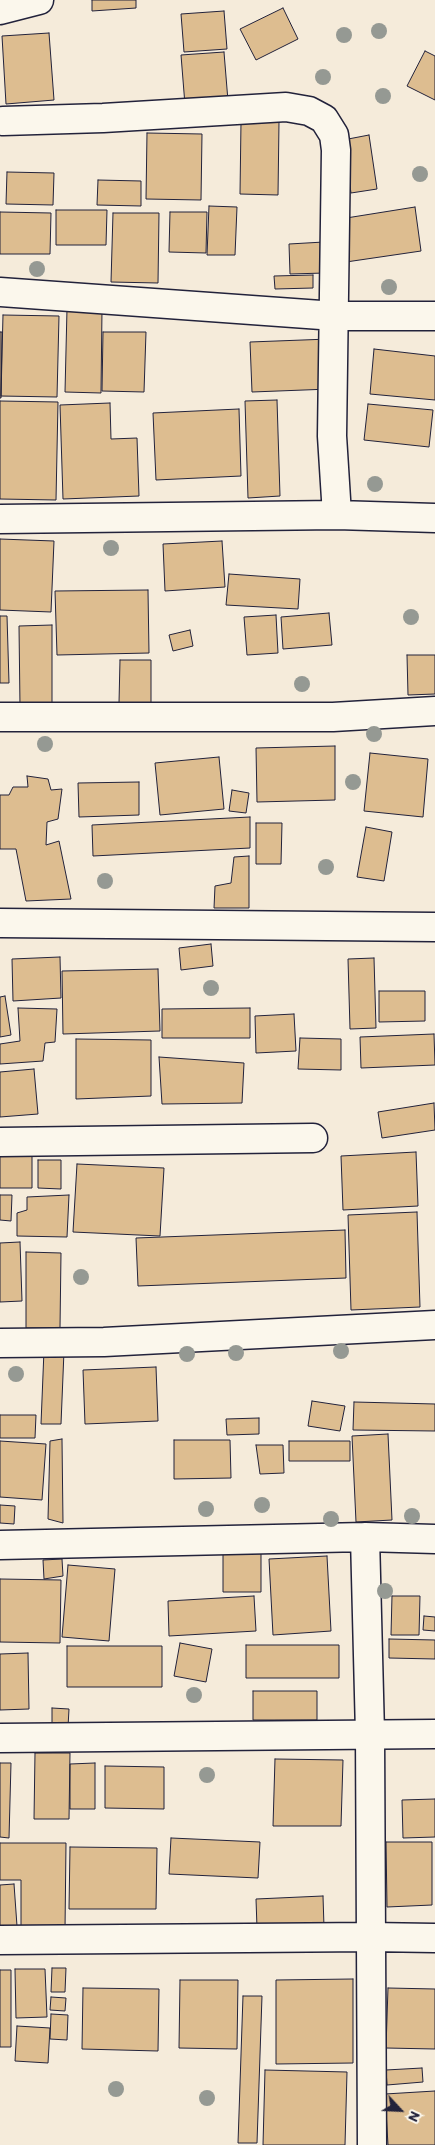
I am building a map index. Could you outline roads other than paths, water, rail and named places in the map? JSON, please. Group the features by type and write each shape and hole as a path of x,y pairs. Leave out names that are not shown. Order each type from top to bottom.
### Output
{"street":[{"path":"0,10 39,0"},
{"path":"3,121 104,118 286,107 309,111 324,119 334,134 336,150 332,436 337,515"},
{"path":"0,292 335,316 435,316"},
{"path":"0,519 337,515 435,518"},
{"path":"0,717 333,717 435,711"},
{"path":"0,924 435,927"},
{"path":"0,1142 313,1138"},
{"path":"0,1343 114,1342 435,1324"},
{"path":"0,1545 365,1537 435,1539"},
{"path":"365,1537 370,1734 372,2145"},
{"path":"0,1738 435,1734"},
{"path":"0,1940 435,1938"}]}
